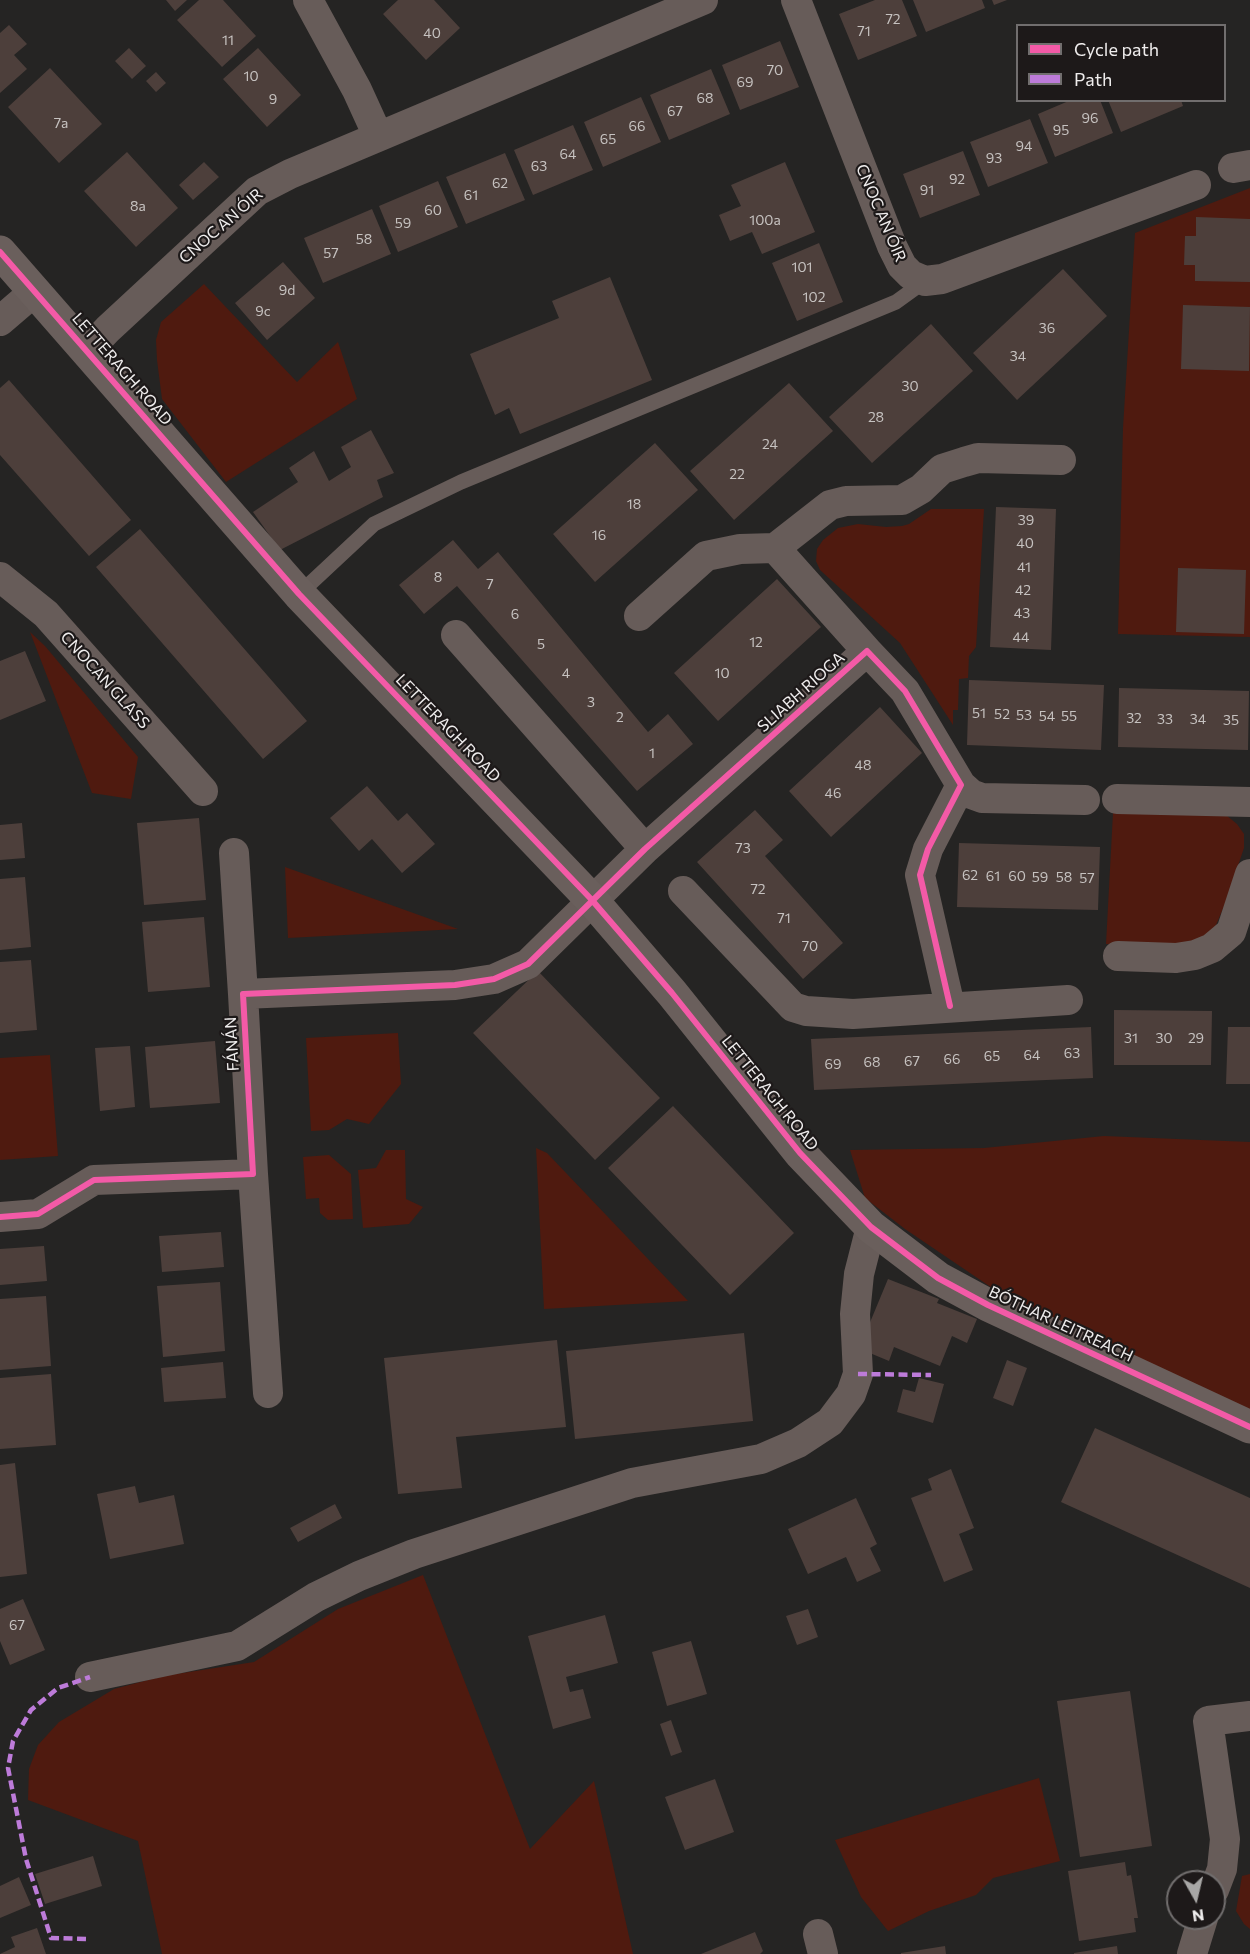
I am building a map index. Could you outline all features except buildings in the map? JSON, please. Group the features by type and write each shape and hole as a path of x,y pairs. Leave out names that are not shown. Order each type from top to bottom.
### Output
{"street":[{"path":"308,0 357,90 378,136"},
{"name":"CNOC AN ÓIR","path":"88,350 257,191 378,136 703,0"},
{"name":"CNOC AN ÓIR","path":"796,0 892,246 902,266 911,275 925,281"},
{"path":"925,281 942,279 1196,185"},
{"name":"LETTERAGH ROAD","path":"0,252 299,594 591,899 672,993 800,1153 871,1227"},
{"path":"0,321 35,291"},
{"path":"639,616 706,556 740,549 775,548 830,505 846,501 902,500 921,489 942,469 978,458 1061,460"},
{"name":"SLIABH RIOGA","path":"775,548 905,691 961,785"},
{"name":"CNOCAN GLASS","path":"0,577 46,614 202,791"},
{"path":"456,635 645,849"},
{"name":"SLIABH RIOGA","path":"591,899 867,651"},
{"path":"950,1006 920,875 928,849 961,785 971,795 982,798 1085,800"},
{"path":"1117,799 1250,802"},
{"name":"FÁNÁN","path":"234,853 268,1393"},
{"path":"1118,956 1176,958 1195,955 1212,948 1231,932 1250,874"},
{"path":"683,891 793,1007 835,1015 1068,1000"},
{"name":"FÁNÁN","path":"243,994 455,985 494,979 528,964 591,899"},
{"path":"0,1217 38,1214 94,1180 253,1174"},
{"path":"90,1677 237,1646 316,1597 359,1576 414,1554 621,1486 761,1459 798,1443 830,1422 851,1394 858,1374 855,1314 859,1274 871,1227"},
{"name":"BÓTHAR LEITREACH","path":"871,1227 938,1278 988,1305 1250,1427"},
{"path":"1222,1870 1225,1839 1208,1721 1250,1716"},
{"path":"1192,1954 1199,1930"}],"lane":[{"path":"299,594 374,524 461,482 896,302 925,281"}],"shaded area":[{"path":"1250,188 1250,637 1118,634 1123,428 1135,233"},
{"path":"204,284 297,382 338,342 357,399 226,482 162,399 157,360 156,340 161,322"},
{"path":"931,509 984,509 976,647 969,656 968,678 959,679 958,710 953,710 953,725 900,643 820,570 816,561 817,549 823,540 838,528 858,524 902,526 909,524"},
{"path":"30,632 45,646 138,757 131,799 92,793"},
{"path":"1113,813 1226,815 1237,824 1244,834 1244,848 1216,925 1205,937 1178,947 1106,944"},
{"path":"285,867 458,929 288,938"},
{"path":"398,1033 401,1084 369,1124 347,1119 329,1130 311,1131 306,1038"},
{"path":"50,1055 58,1156 0,1160 0,1058"},
{"path":"1104,1136 1250,1142 1250,1410 1004,1296 905,1229 865,1198 850,1150 984,1148"},
{"path":"536,1148 547,1153 688,1301 544,1309"},
{"path":"386,1150 405,1150 406,1199 423,1207 409,1224 363,1228 358,1170 376,1168"},
{"path":"329,1155 351,1174 353,1219 328,1220 320,1213 319,1198 306,1199 303,1157"},
{"path":"423,1575 530,1849 594,1781 633,1954 162,1954 138,1841 28,1800 29,1769 38,1745 59,1722 114,1689 163,1676 254,1662 338,1609"},
{"path":"1039,1778 1060,1861 993,1878 976,1895 929,1911 888,1931 861,1897 835,1840"},
{"path":"1250,1874 1250,1929 1236,1911 1242,1876"}],"marked path":[{"path":"858,1374 931,1375"},
{"path":"86,1939 51,1938 26,1859 8,1768 13,1741 31,1710 58,1688 90,1677"}],"cycle path":[{"path":"0,252 299,594 591,899 672,993 800,1153 871,1227 938,1278 988,1305 1250,1427"},
{"path":"0,1217 38,1214 94,1180 253,1174 243,994 455,985 494,979 528,964 645,849 867,651 905,691 961,785 928,849 920,875 950,1006"}]}
